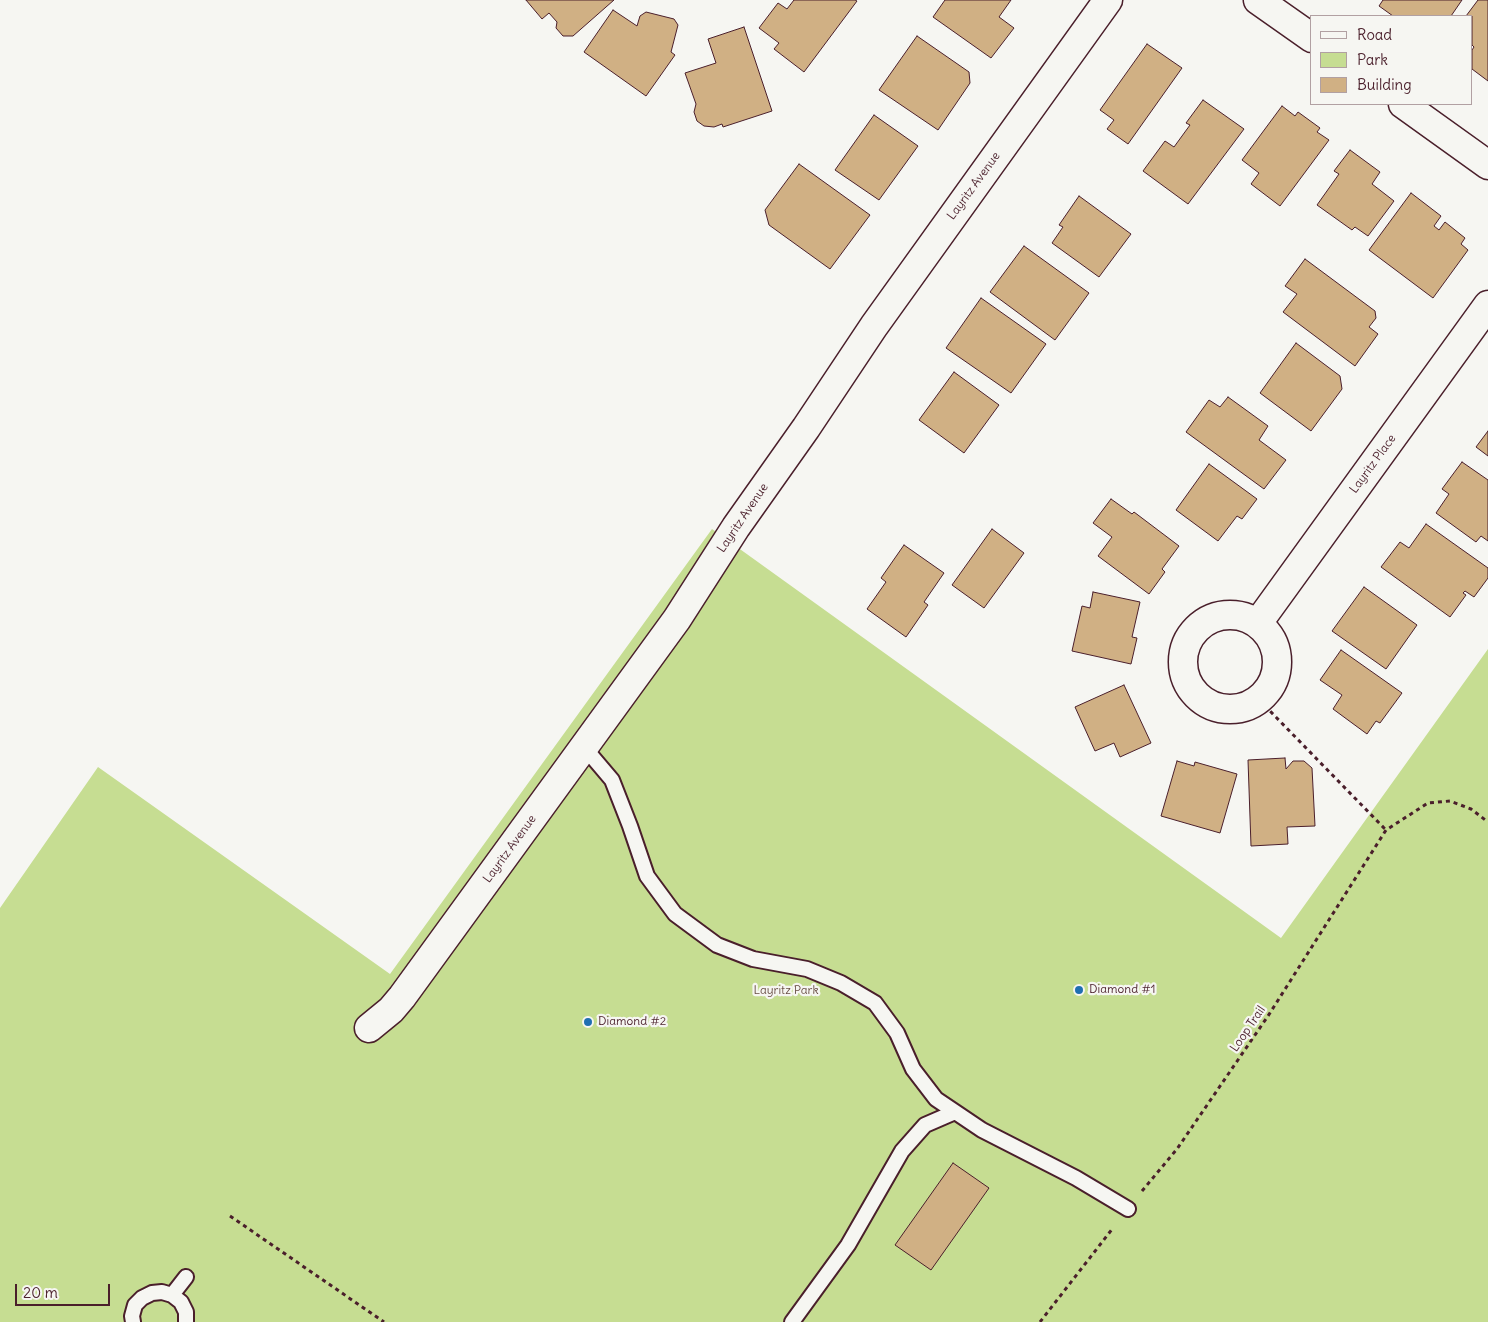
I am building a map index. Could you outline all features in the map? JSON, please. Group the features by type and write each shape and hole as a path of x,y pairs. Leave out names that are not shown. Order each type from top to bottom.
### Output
{"street":[{"name":"Layritz Avenue","path":"369,1028 391,1010 402,997 677,619 736,527 806,428 874,326 1108,0"},
{"path":"1258,0 1310,37"},
{"path":"1404,105 1488,165"},
{"name":"Layritz Place","path":"1258,623 1488,304"},
{"path":"1233,614 1258,623 1272,640 1278,662 1273,684 1258,701 1234,710 1208,705 1189,687 1182,662 1189,637 1208,619 1233,614"}],"lane":[{"path":"584,747 612,780 647,876 675,914 717,946 752,960 807,969 842,983 875,1003 897,1033 913,1069 936,1099 982,1130 1076,1178 1128,1209"},
{"path":"792,1322 848,1245 902,1150 925,1125 955,1112"},
{"path":"172,1295 186,1277"},
{"path":"133,1322 132,1316 135,1306 142,1298 157,1292 172,1295 181,1302 186,1312 186,1322"}],"path":[{"path":"1258,701 1386,830"},
{"name":"Loop Trail","path":"1040,1322 1128,1209 1177,1150 1268,1016 1386,830 1428,803 1450,801 1470,809 1488,822"},
{"path":"230,1216 384,1322"}],"green space":[{"name":"Layritz Park","path":"712,529 1281,938 1488,649 1488,1322 0,1322 0,908 98,767 390,974"}],"building":[{"path":"526,0 614,0 573,36 563,36 556,28 557,22 549,13 542,19"},
{"path":"794,0 857,1 804,72 774,49 779,43 759,28 778,3 787,9"},
{"path":"945,0 1011,0 999,17 1014,28 991,58 933,17"},
{"path":"1383,0 1462,0 1452,15 1392,15 1379,6"},
{"path":"1478,0 1488,0 1488,81 1473,70 1473,15 1467,15"},
{"path":"613,10 637,26 640,16 646,12 674,19 678,25 671,52 675,55 646,96 584,52"},
{"path":"744,27 772,111 723,127 722,124 714,127 704,126 697,121 694,112 696,104 685,73 716,63 708,39"},
{"path":"917,36 969,72 970,83 938,130 879,90"},
{"path":"1147,44 1182,68 1128,144 1107,129 1114,120 1100,110"},
{"path":"1203,100 1244,129 1188,204 1143,171 1165,141 1174,147 1190,125 1186,123"},
{"path":"1282,106 1295,116 1298,112 1320,128 1317,132 1329,140 1280,206 1251,184 1259,173 1242,160"},
{"path":"874,115 918,146 879,200 835,170"},
{"path":"1350,150 1380,172 1372,184 1394,201 1368,236 1355,227 1352,230 1317,205 1339,174 1334,171"},
{"path":"799,164 870,215 830,269 769,225 765,210"},
{"path":"1411,193 1441,216 1434,226 1439,230 1445,222 1465,238 1461,244 1468,250 1433,298 1369,250"},
{"path":"1079,196 1131,234 1099,277 1052,243 1063,227 1059,225"},
{"path":"1024,246 1089,293 1055,340 990,292"},
{"path":"1305,259 1375,311 1376,318 1369,327 1378,334 1355,366 1283,312 1297,294 1285,286"},
{"path":"981,298 1046,344 1011,393 946,348"},
{"path":"1296,343 1340,376 1342,389 1311,431 1260,393"},
{"path":"954,372 999,405 964,453 919,420"},
{"path":"1228,397 1268,426 1259,440 1286,460 1264,489 1186,432 1209,400 1220,407"},
{"path":"1488,431 1488,456 1476,447"},
{"path":"1462,462 1488,480 1488,541 1481,536 1476,542 1436,513 1449,494 1442,489"},
{"path":"1209,464 1257,499 1242,519 1237,516 1218,541 1176,510"},
{"path":"1111,499 1132,514 1134,512 1179,546 1162,569 1165,572 1149,594 1098,556 1112,537 1093,523"},
{"path":"1426,524 1488,568 1488,578 1474,597 1465,591 1463,593 1466,595 1450,617 1381,567 1400,542 1409,548"},
{"path":"992,529 1024,553 984,608 952,585"},
{"path":"904,545 944,573 924,602 928,605 906,637 867,609 886,582 881,578"},
{"path":"1364,587 1417,625 1386,669 1332,631"},
{"path":"1093,592 1140,602 1132,637 1137,638 1131,664 1072,651 1082,606 1090,608"},
{"path":"1341,650 1402,693 1380,723 1376,721 1367,734 1333,709 1342,695 1320,680"},
{"path":"1124,685 1151,743 1120,757 1114,743 1095,751 1075,707"},
{"path":"1285,758 1286,769 1293,761 1304,761 1312,768 1315,826 1287,827 1288,844 1251,846 1248,760"},
{"path":"1177,761 1194,766 1195,762 1237,774 1220,833 1161,816"},
{"path":"953,1163 989,1188 931,1270 895,1245"}],"place":[{"name":"Diamond #1","path":"1079,990"},
{"name":"Diamond #2","path":"588,1022"}]}
